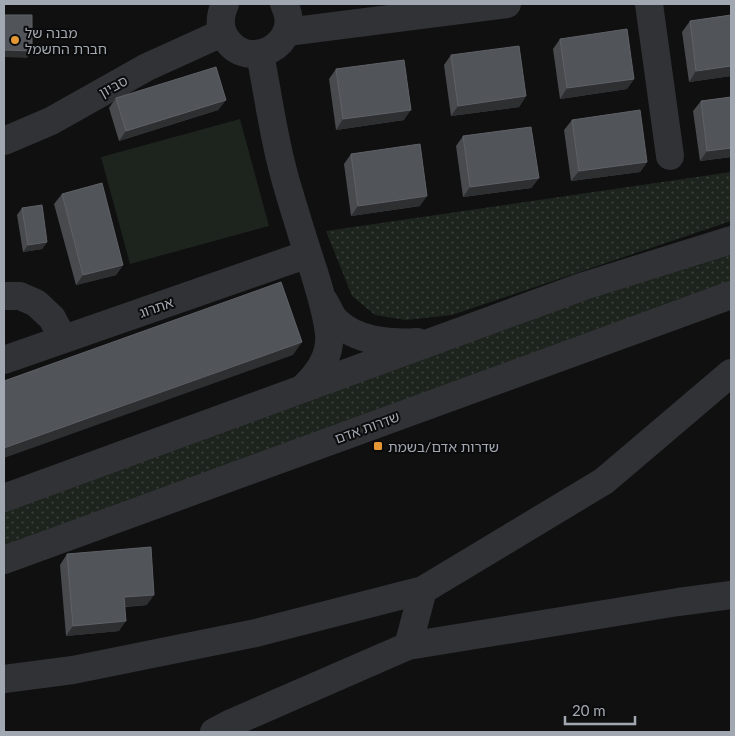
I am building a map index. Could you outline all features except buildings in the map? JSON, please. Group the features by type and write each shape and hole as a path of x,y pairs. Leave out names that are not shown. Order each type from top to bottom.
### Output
{"street":[{"path":"225,4 220,21 222,33 228,43 238,50 249,54 260,54 271,50 281,42 287,32 289,21 284,4"},
{"path":"287,32 507,4"},
{"path":"649,4 670,156"},
{"name":"סביון","path":"4,142 51,121 147,67 222,33"},
{"path":"260,54 279,154 321,296 329,335 328,351 322,366 315,377 304,388"},
{"path":"4,498 584,286 731,240"},
{"name":"אתרוג","path":"4,360 308,254"},
{"name":"שדרות אדם","path":"4,560 731,295"},
{"path":"4,296 20,296 36,303 52,318 63,339"},
{"path":"321,296 335,320 356,335 402,343 433,340"},
{"path":"4,679 73,670 256,633 423,590 604,482 731,373"},
{"path":"408,646 423,590"},
{"path":"214,732 408,646 668,603 731,595"}],"shaded area":[{"path":"240,119 269,226 130,264 101,157"},
{"path":"731,172 731,221 452,315 406,320 375,315 352,296 326,231"},
{"path":"731,254 731,285 4,550 4,512 588,299"}],"place":[{"name":"מבנה של חברת החשמל","path":"15,40"},
{"name":"שדרות אדם/בשמת","path":"378,446"}]}
